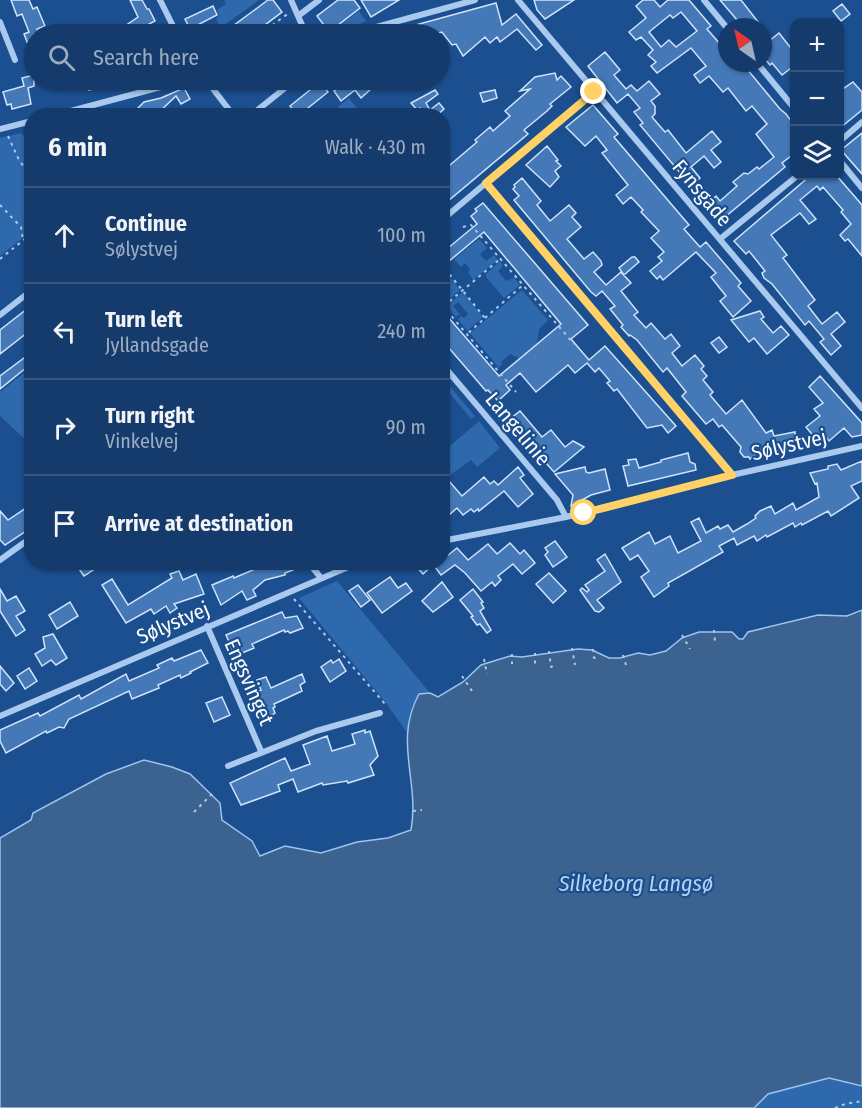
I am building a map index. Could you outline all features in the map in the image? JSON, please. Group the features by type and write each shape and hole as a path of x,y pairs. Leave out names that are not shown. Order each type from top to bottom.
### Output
{"street":[{"path":"160,0 172,24"},
{"path":"291,0 302,24"},
{"path":"298,16 319,0"},
{"path":"387,24 475,0"},
{"name":"Fynsgade","path":"518,0 862,408"},
{"path":"704,0 719,18"},
{"path":"0,22 15,60"},
{"path":"765,72 790,102"},
{"path":"82,108 150,90"},
{"path":"214,90 228,108"},
{"path":"260,108 282,90"},
{"path":"450,213 594,92"},
{"path":"844,138 862,122"},
{"path":"2,129 24,123"},
{"path":"844,166 862,188"},
{"path":"720,239 792,180"},
{"path":"486,183 732,475"},
{"path":"0,315 24,296"},
{"name":"Langelinie","path":"450,373 557,500 566,518"},
{"name":"Sølystvej","path":"450,540 566,518 732,475 862,446"},
{"path":"0,560 24,543"},
{"path":"314,570 321,578"},
{"name":"Sølystvej","path":"0,716 340,570"},
{"name":"Engsvinget","path":"207,626 261,751"},
{"name":"Engsvinget","path":"228,766 316,730 380,713"}],"path":[{"path":"273,24 294,8"},
{"path":"2,129 24,167"},
{"path":"0,205 21,227 24,236"},
{"path":"463,227 471,225 574,344"},
{"path":"0,259 24,240"},
{"path":"450,300 500,259"},
{"path":"450,275 485,318"},
{"path":"467,334 523,285"},
{"path":"450,313 516,392"},
{"path":"288,592 385,704 380,713"},
{"path":"714,630 715,642"},
{"path":"682,635 690,649"},
{"path":"572,648 575,665"},
{"path":"593,649 594,658 597,658"},
{"path":"549,651 551,667 553,666"},
{"path":"535,653 535,664"},
{"path":"512,654 512,664"},
{"path":"623,656 626,665"},
{"path":"484,659 487,674"},
{"path":"462,676 472,691"},
{"path":"194,812 213,793"},
{"path":"413,811 422,810"},
{"path":"835,1108 862,1101"}],"shaded area":[{"path":"224,0 259,0 226,24 218,24 217,10 226,4"},
{"path":"359,11 366,21 360,24 341,24"},
{"path":"349,98 357,108 339,108"},
{"path":"21,133 24,137 24,237 0,256 0,138"},
{"path":"479,239 487,248 480,254 486,261 494,255 498,260 473,280 468,272 470,269 465,263 461,267 454,259"},
{"path":"500,261 503,266 498,271 506,281 514,278 520,285 504,298 486,277 486,274"},
{"path":"450,277 460,290 450,299"},
{"path":"522,290 548,320 539,329 537,343 519,358 510,354 501,362 499,368 470,333"},
{"path":"463,292 483,317 467,331 458,319 468,314 458,302 453,306 460,314 456,317 450,310 450,303"},
{"path":"24,373 24,438 0,416 0,392"},
{"path":"450,386 475,416 471,419 450,394"},
{"path":"479,421 500,448 477,467 471,460 450,475 450,446"},
{"path":"337,581 430,693 419,694 412,706 408,734 386,703 299,598"},
{"path":"829,1078 862,1086 862,1108 755,1108 768,1094"}],"water":[{"name":"Silkeborg Langsø","path":"862,610 862,1086 829,1078 768,1094 754,1108 0,1108 0,838 31,820 33,813 106,774 144,760 190,774 220,803 222,820 252,841 260,856 285,846 321,853 357,842 388,838 411,830 413,812 407,745 408,728 419,694 430,693 438,697 463,682 481,665 510,656 522,657 578,649 592,650 609,658 620,658 638,653 650,655 666,651 682,638 699,632 732,632 739,639 743,639 748,632 818,615 847,616"}],"building":[{"path":"11,0 29,0 33,9 37,7 44,24 26,24 22,14 17,16"},
{"path":"130,0 142,0 155,21 149,24 128,24 138,17"},
{"path":"268,0 273,0 282,12 266,24 236,24"},
{"path":"338,0 354,0 360,8 339,24 323,24 317,16"},
{"path":"361,0 399,0 371,17"},
{"path":"534,0 574,0 545,19 537,10"},
{"path":"643,0 654,0 660,7 668,0 689,0 711,26 707,29 718,42 718,72 749,72 790,119 790,157 782,163 785,167 719,222 709,211 713,207 709,202 716,196 720,201 737,186 733,182 744,173 748,174 757,167 759,169 774,157 756,134 767,124 752,106 746,111 728,88 723,92 709,76 700,83 694,75 706,66 691,48 657,73 651,66 656,62 648,55 653,50 641,37 636,40 629,32 646,18 636,6","holes":["681,12 697,31 676,47 669,40 661,47 649,32 670,15 673,18"]},
{"path":"720,0 741,0 755,18 735,18"},
{"path":"496,3 502,25 516,14 542,45 536,50 517,29 500,42 497,37 490,43 485,37 463,56 456,44 452,45 450,42 450,24 419,24"},
{"path":"842,4 850,14 844,19 839,18 833,11"},
{"path":"213,6 217,15 200,24 188,24 185,19"},
{"path":"779,33 790,47 790,69 782,75 772,63 772,39"},
{"path":"605,52 620,70 614,75 626,89 631,85 637,91 649,81 660,94 651,101 655,106 655,114 652,117 665,132 668,130 686,153 712,131 721,142 711,150 721,162 714,168 704,156 691,167 700,178 691,186 640,125 643,123 634,112 640,108 628,94 617,103 588,66"},
{"path":"555,73 557,80 561,76 571,87 524,130 528,134 450,199 450,165 477,142 475,140 490,127 493,131 510,116 505,111 530,89 520,91 535,77"},
{"path":"853,82 862,92 862,110 844,125 844,88"},
{"path":"24,86 24,90 28,90 31,104 12,109 11,104 7,105 3,92"},
{"path":"185,90 190,99 181,104 176,96 163,108 138,108 144,102"},
{"path":"310,90 326,90 328,92 308,108 292,108 290,106"},
{"path":"335,90 355,90 341,101"},
{"path":"355,90 370,90 361,98"},
{"path":"435,90 438,94 426,103 429,108 415,108 411,103"},
{"path":"495,90 497,98 483,102 480,93"},
{"path":"439,103 443,108 433,108"},
{"path":"593,105 618,134 614,137 689,225 684,229 700,247 706,242 741,283 738,286 751,301 733,317 720,301 726,296 711,277 716,273 696,252 663,280 660,276 657,279 650,271 662,261 658,257 664,252 651,238 659,231 641,212 643,210 631,197 623,204 616,195 628,185 602,153 607,150 596,136 585,146 566,127"},
{"path":"862,133 862,174 844,153 844,148"},
{"path":"547,146 561,166 555,171 559,177 550,187 526,165"},
{"path":"522,178 541,201 537,205 550,221 569,205 576,213 572,217 581,227 567,239 584,259 593,252 601,261 602,265 594,272 606,285 621,272 631,283 621,291 638,312 634,315 646,328 651,323 665,339 671,334 680,346 672,353 682,366 695,355 704,366 701,369 707,376 703,380 713,392 710,395 726,414 742,400 766,433 772,430 774,436 795,432 796,447 774,452 769,456 763,448 750,459 744,457 740,452 741,447 722,425 719,427 713,419 706,424 682,396 686,392 667,368 663,372 637,340 629,336 621,327 623,325 610,309 615,306 602,291 596,296 591,292 514,200 519,196 513,189 514,185"},
{"path":"805,180 840,180 862,205 862,256 848,239 845,241 840,235 851,224 841,212 843,210 823,187 820,190 817,186 800,200 816,219 809,224 800,213 771,235 787,255 783,258 815,300 808,306 822,324 837,312 845,322 831,334 841,346 831,355 820,342 824,339 809,321 805,325 772,284 764,278 762,273 765,271 749,251 746,254 734,241"},
{"path":"483,203 588,325 571,339 589,360 605,346 676,426 668,433 662,425 647,428 617,389 614,391 607,383 610,381 599,368 595,372 587,363 575,373 568,365 536,392 520,373 506,385 510,390 498,401 488,390 486,391 450,349 450,319 499,376 561,324 484,232 450,260 450,246 477,224 471,216 477,211 475,209"},
{"path":"632,257 639,262 624,275 619,268"},
{"path":"24,311 24,335 0,354 0,330"},
{"path":"760,311 764,317 761,319 773,333 781,326 789,335 767,354 754,338 749,342 731,320"},
{"path":"719,337 727,347 719,353 711,343"},
{"path":"24,358 24,370 0,389 0,376"},
{"path":"820,376 862,423 862,435 852,437 844,428 829,441 827,438 820,444 806,427 820,416 814,409 823,403 809,387"},
{"path":"520,411 542,437 551,430 565,447 573,441 584,447 554,472 512,425 510,419"},
{"path":"688,453 690,462 695,464 696,470 628,486 623,466 629,465 628,460 636,459 639,468"},
{"path":"862,461 862,481 851,486 859,498 831,516 828,511 802,525 801,523 795,527 793,523 757,541 754,536 737,545 734,538 719,546 723,552 668,583 669,586 654,597 641,577 649,571 638,555 630,560 622,548 649,532 655,544 670,536 678,553 701,541 691,522 699,518 706,533 718,526 720,529 728,525 733,532 756,518 755,516 760,511 771,506 775,514 793,503 796,510 819,497 817,483 815,484 810,473 828,469 828,466 837,464 841,470"},
{"path":"518,467 524,475 520,478 533,494 518,507 504,491 479,511 478,509 474,512 471,509 463,515 457,508 450,514 450,482 462,496 484,477 490,484 494,481 498,485"},
{"path":"585,467 586,472 589,473 605,469 610,490 591,495 571,506 573,495 555,474"},
{"path":"24,509 24,532 5,545 0,540 0,511 8,520"},
{"path":"555,541 567,557 553,567 545,555 548,552 545,548"},
{"path":"510,543 520,554 524,550 535,563 522,574 513,564 498,576 501,580 495,586 492,582 481,591 455,565 450,569 450,554 457,548 468,560 488,544 497,554"},
{"path":"605,554 621,582 597,600 604,608 599,612 595,611 580,590 582,588 587,592 589,590 585,585 605,571 597,560"},
{"path":"80,570 93,570 84,576"},
{"path":"253,570 293,570 285,575 265,580 253,590 256,596 247,600 242,591 221,605 212,585 233,576 234,578"},
{"path":"437,570 448,570 441,575"},
{"path":"179,571 183,580 196,574 204,594 174,604 177,608 170,613 166,606 154,614 151,609 126,623 102,585 112,579 128,605 172,578 170,574"},
{"path":"549,573 566,591 553,603 536,584"},
{"path":"390,577 398,588 406,583 412,591 382,613 367,593"},
{"path":"442,582 453,597 433,612 422,601"},
{"path":"358,585 370,600 361,607 349,591"},
{"path":"0,589 7,601 16,596 25,611 16,616 25,630 16,636 0,611"},
{"path":"473,589 483,602 481,603 484,608 480,611 491,630 487,633 480,624 477,625 460,600"},
{"path":"70,602 78,616 57,629 49,615"},
{"path":"282,612 285,618 297,616 303,628 290,633 284,630 252,644 254,648 242,653 240,648 233,651 226,635"},
{"path":"53,634 67,658 56,665 51,660 42,666 35,654 45,648 43,637"},
{"path":"201,650 208,663 181,678 180,675 158,685 159,688 132,699 129,691 69,719 64,728 59,727 47,733 46,731 6,753 0,741 0,730 38,713 40,716 79,695 81,699 126,674 129,681 159,668 157,665 172,658 174,661"},
{"path":"339,659 346,671 330,682 321,667 331,660 333,663"},
{"path":"0,666 14,683 6,691 0,684"},
{"path":"29,668 37,681 25,689 17,676"},
{"path":"302,674 305,682 300,685 302,691 274,704 275,713 272,715 264,717 262,713 259,714 251,694 261,690 257,680 266,677 271,688"},
{"path":"222,697 230,715 214,722 206,703"},
{"path":"365,730 365,733 370,731 378,756 370,765 374,775 348,783 347,781 323,785 322,783 298,792 293,779 278,785 280,791 241,805 230,783 285,758 291,771 310,764 303,745 327,736 332,751 355,744 352,734"}],"route":[{"path":"584,513 732,475 486,183 594,92"}]}
